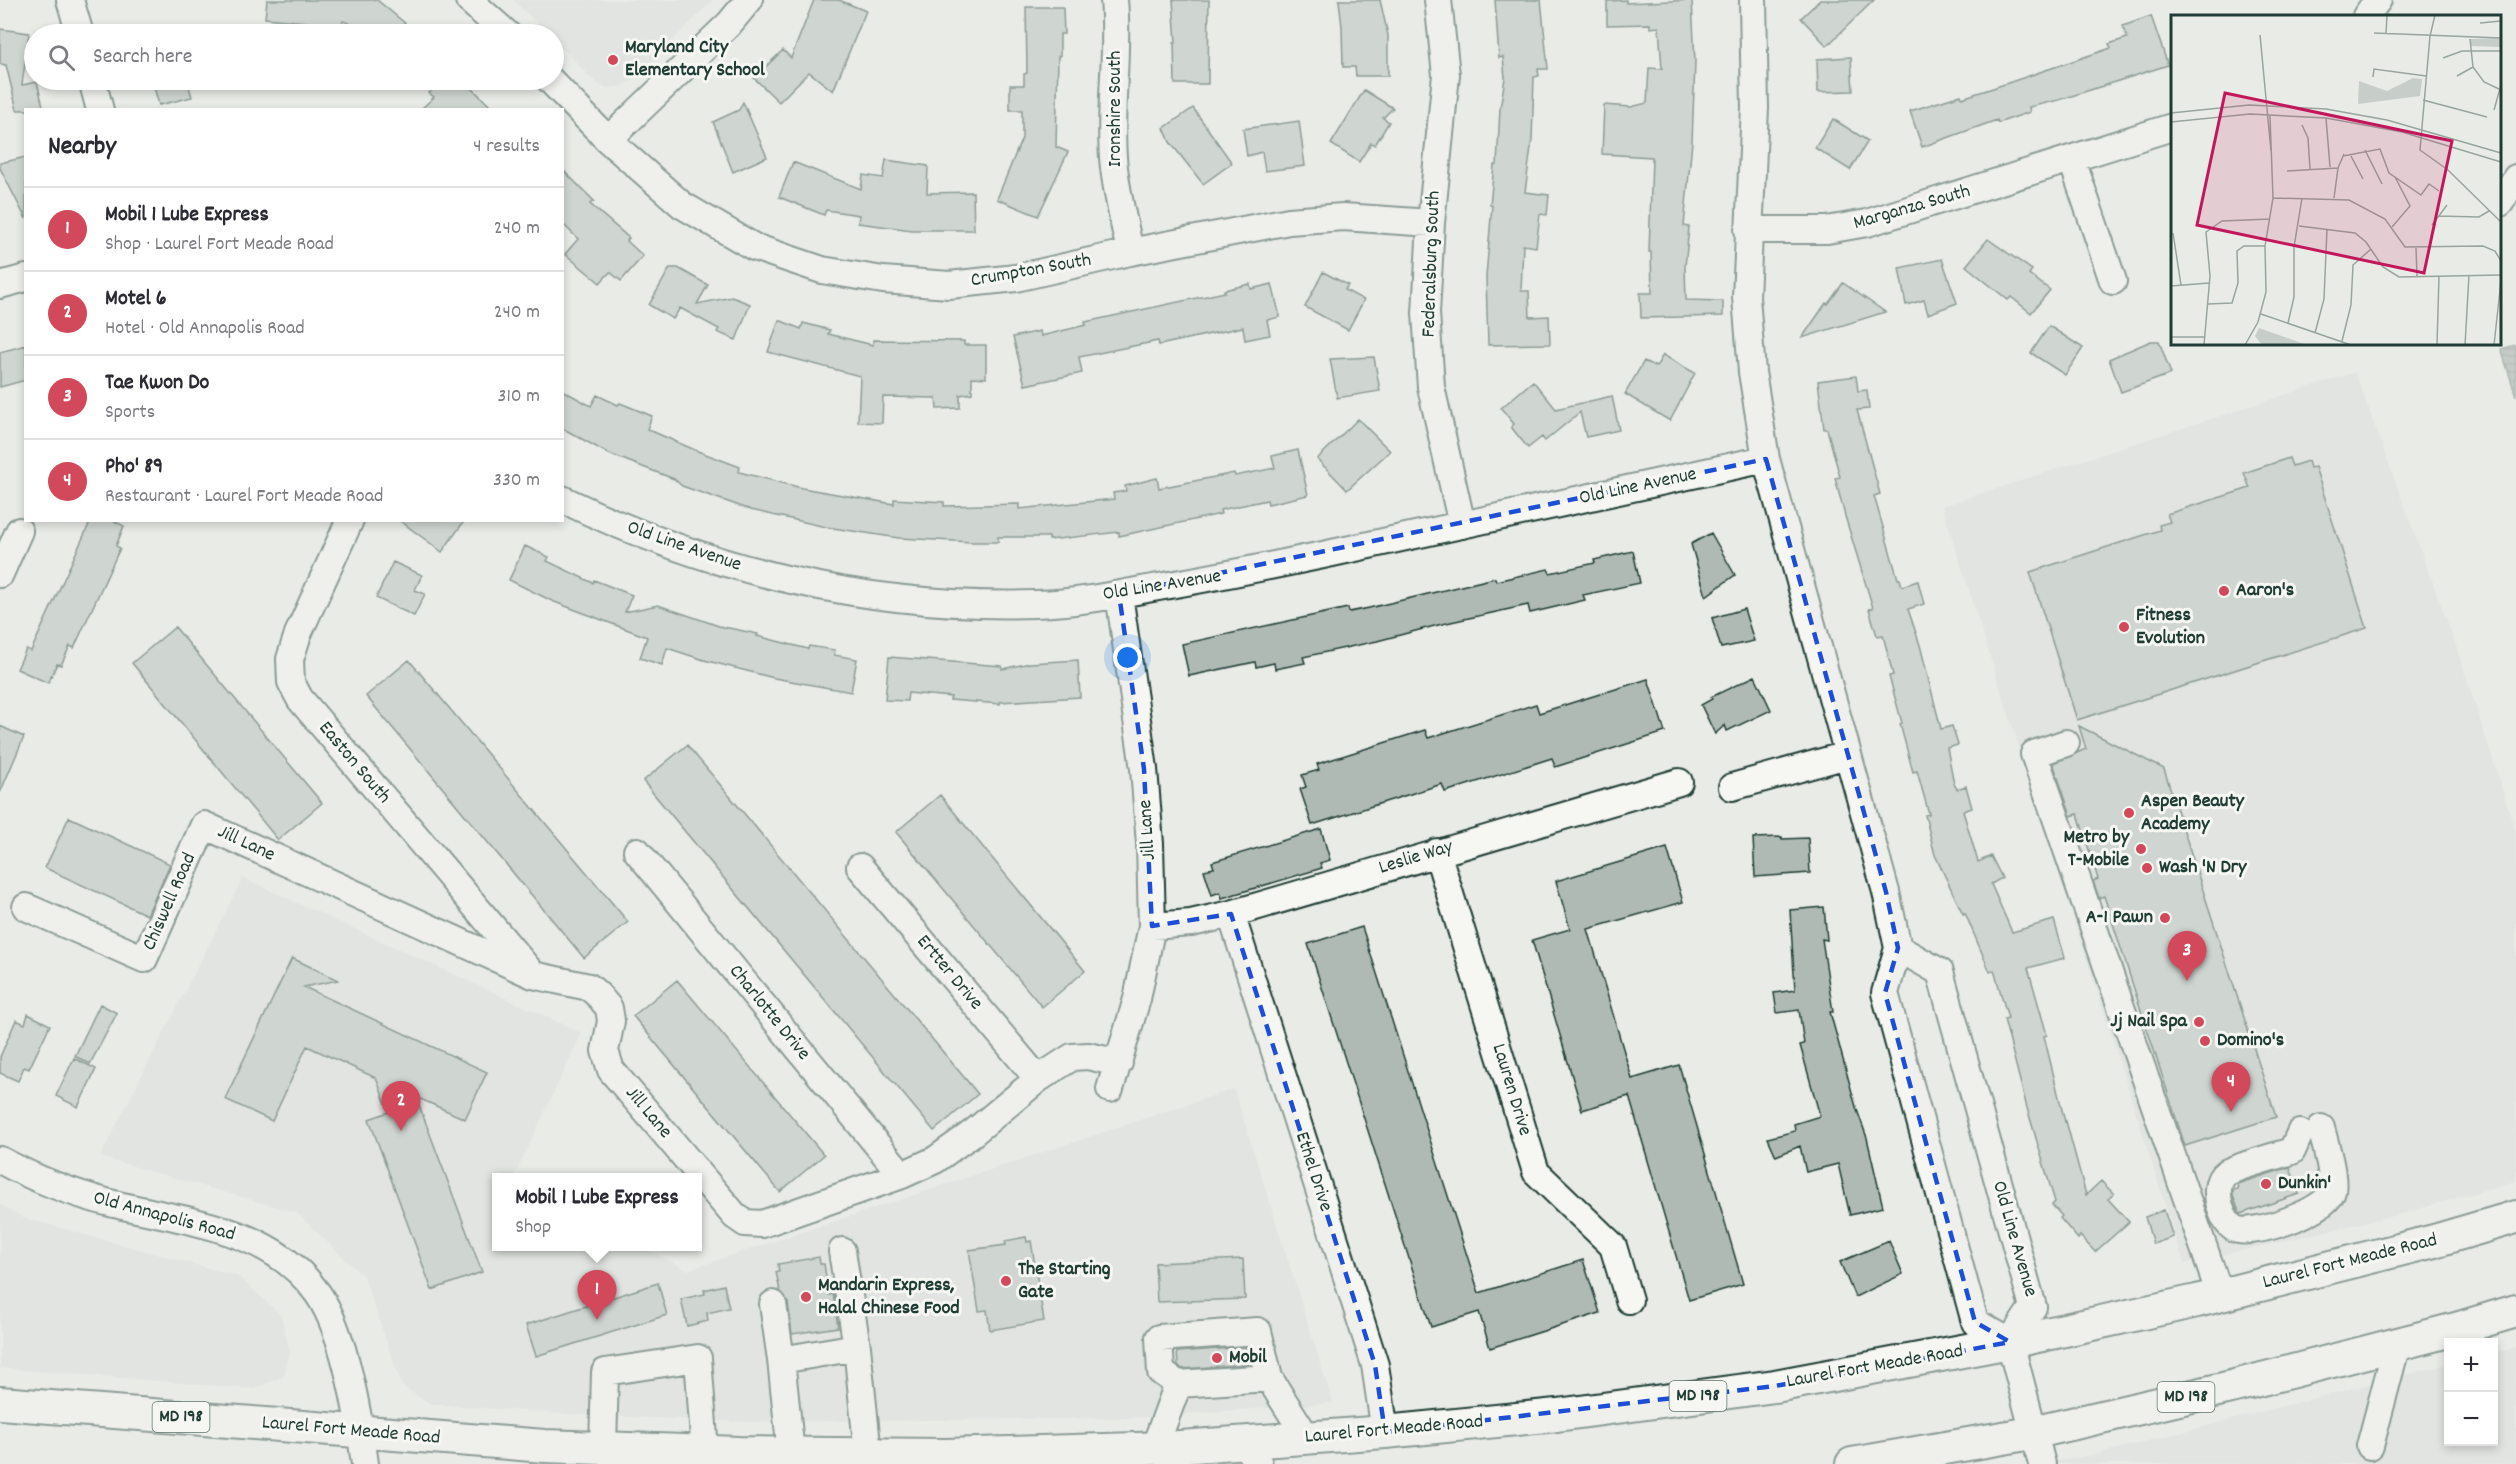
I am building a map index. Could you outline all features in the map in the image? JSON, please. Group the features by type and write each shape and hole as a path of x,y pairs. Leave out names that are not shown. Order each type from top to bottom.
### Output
{"main road":[{"name":"Laurel Fort Meade Road","path":"0,1403 545,1446 705,1452 946,1455 1251,1453 1307,1438 1557,1415 1775,1386 2010,1342 2220,1295 2434,1241 2516,1217"},
{"name":"MD 198","path":"1852,1464 2032,1433 2227,1388 2516,1311"}],"street":[{"path":"70,0 77,24"},
{"path":"469,0 496,24"},
{"path":"608,140 729,24 749,0"},
{"name":"Ironshire South","path":"1114,0 1117,25 1112,91 1113,158 1130,252"},
{"name":"Federalsburg South","path":"1438,0 1446,75 1431,223 1426,313 1431,387 1462,525"},
{"path":"1753,0 1755,108 1746,297 1751,362 1766,459 1886,892 1898,948 1885,993 1975,1322 2010,1342 2032,1433 2042,1464"},
{"path":"2367,15 2378,0"},
{"path":"95,90 99,108"},
{"name":"Crumpton South","path":"560,90 608,140 682,205 754,247 822,270 883,280 950,285 1016,278 1130,252 1289,221 1343,217 1431,223"},
{"name":"Marganza South","path":"1748,230 1827,230 1867,224 2171,127"},
{"path":"2072,160 2113,281"},
{"path":"2501,200 2516,178"},
{"path":"0,285 24,279"},
{"name":"Old Line Avenue","path":"564,500 608,521 695,555 793,581 870,596 958,603 1039,604 1119,594 1224,576 1766,459"},
{"name":"Easton South","path":"349,522 298,634 290,659 291,682 300,699 533,975"},
{"path":"0,574 19,531"},
{"name":"Jill Lane","path":"1110,1089 1137,999 1152,926 1150,844 1144,769 1119,594"},
{"path":"2066,743 2034,754 2220,1295"},
{"path":"1732,787 1847,755"},
{"name":"Leslie Way","path":"1152,926 1191,923 1232,914 1679,782"},
{"name":"Jill Lane","path":"204,825 533,975 589,987 609,1008 611,1021 605,1051 611,1070 698,1173"},
{"name":"Chiswell Road","path":"26,907 144,960 204,825"},
{"name":"Charlotte Drive","path":"637,851 902,1175"},
{"name":"Lauren Drive","path":"1437,852 1536,1172 1613,1246 1629,1300"},
{"name":"Ertter Drive","path":"860,867 1038,1079"},
{"name":"Ethel Drive","path":"1232,914 1374,1365 1385,1432"},
{"name":"Old Line Avenue","path":"1898,948 1940,972 2033,1307 2010,1342"},
{"name":"Jill Lane","path":"702,1177 735,1216 745,1223 762,1224 902,1175 945,1153 1038,1079 1072,1057 1088,1056 1119,1063"},
{"path":"2310,1130 2330,1169 2332,1191 2324,1204 2306,1213 2249,1232 2235,1229 2227,1223 2220,1205 2217,1186 2226,1173 2292,1151 2310,1130"},
{"name":"Old Annapolis Road","path":"0,1160 56,1187 110,1203 208,1225 258,1243 298,1270 319,1295 339,1337 361,1431 365,1464"},
{"path":"842,1251 857,1347 868,1454"},
{"path":"773,1304 782,1360 791,1453"},
{"path":"1269,1378 1178,1383 1161,1372 1159,1338 1258,1331 1269,1378 1307,1438"},
{"path":"2370,1446 2397,1344"},
{"path":"782,1360 857,1347"},
{"path":"603,1448 605,1372 698,1358 705,1452"},
{"path":"1172,1453 1178,1383"}],"highlighted area":[{"path":"1766,459 1886,892 1898,948 1885,993 1975,1322 2010,1342 1775,1386 1385,1432 1375,1365 1231,914 1152,926 1144,769 1119,594"}],"shaded area":[{"name":"Maryland City Elementary School","path":"513,0 713,0 632,81 619,87 608,88 596,83 564,50 564,24 538,24"},
{"path":"2516,345 2516,396 2501,349"},
{"path":"2355,372 2458,651 2516,832 2516,1181 2405,1213 2184,1264 1942,506"},
{"path":"243,878 582,1033 516,1173 492,1173 492,1251 651,1251 687,1270 1234,1089 1333,1403 1131,1418 749,1422 579,1415 430,1404 402,1386 364,1277 297,1213 100,1157"},
{"path":"0,1205 24,1218 238,1276 281,1315 290,1352 284,1376 254,1389 0,1368"},
{"path":"2516,1347 2516,1464 2041,1464 2097,1454 2444,1365 2444,1446 2498,1446 2498,1352"}],"building":[{"path":"267,0 377,0 406,24 351,24 343,21 342,24 310,24 265,18"},
{"path":"814,0 839,0 866,11 833,91 809,72 779,102 754,78 783,50 791,58"},
{"path":"1173,0 1209,0 1208,84 1175,84 1174,43 1176,43"},
{"path":"1339,0 1380,0 1388,35 1388,76 1356,76 1355,67 1343,67"},
{"path":"1495,0 1541,0 1548,69 1538,69 1539,76 1534,77 1532,140 1525,192 1549,195 1547,215 1540,214 1536,247 1523,245 1521,291 1529,291 1530,317 1549,316 1550,344 1488,345 1486,277 1492,205 1490,205 1494,165 1497,165 1500,109 1505,78 1503,57 1499,58"},
{"path":"1626,0 1626,3 1692,0 1695,62 1692,142 1684,226 1689,227 1685,267 1686,300 1723,301 1723,316 1641,318 1640,293 1652,293 1651,252 1649,252 1652,157 1602,154 1604,105 1631,107 1647,103 1649,68 1662,69 1659,27 1650,28 1650,24 1607,25 1607,1"},
{"path":"1820,0 1874,0 1827,46 1801,18"},
{"path":"1026,7 1063,7 1064,34 1060,34 1060,56 1058,56 1056,147 1068,152 1038,216 997,199 1022,138 1022,110 1010,110 1010,85 1024,85 1024,74 1027,73"},
{"path":"2151,16 2168,65 2059,100 2029,107 2030,112 1998,123 1997,120 1922,147 1910,111 1961,95 1962,98 2111,48 2109,44 2127,38 2123,26"},
{"path":"0,29 24,32 22,85 24,85 24,90 39,90 44,108 17,110 6,65 0,64"},
{"path":"1851,57 1853,91 1818,92 1817,59"},
{"path":"155,90 190,90 192,97 159,105"},
{"path":"432,90 474,90 492,108 422,108 434,97 429,93"},
{"path":"1364,90 1393,108 1383,118 1389,122 1375,145 1371,143 1359,162 1331,144"},
{"path":"743,102 767,157 733,172 713,122 739,110"},
{"path":"1193,108 1232,163 1203,184 1170,142 1164,128"},
{"path":"1833,119 1868,141 1850,170 1815,148"},
{"path":"1299,121 1305,166 1265,171 1262,152 1247,156 1243,129"},
{"path":"24,157 24,215 0,168 0,163"},
{"path":"886,160 928,166 927,193 973,192 974,230 912,230 858,223 859,215 826,210 824,215 779,197 793,162 861,189 863,175 883,178"},
{"path":"564,171 594,201 590,204 629,238 627,241 643,256 621,281 610,272 600,283 565,254 578,239 564,225"},
{"path":"1988,239 2032,270 2029,274 2050,290 2031,313 2011,297 2008,300 1966,266"},
{"path":"1942,259 1957,303 1928,314 1924,300 1906,305 1899,268"},
{"path":"670,268 678,268 708,285 697,304 732,297 750,304 736,340 717,332 719,329 680,308 673,319 649,305"},
{"path":"1323,272 1348,285 1345,290 1364,300 1348,330 1305,307"},
{"path":"1843,283 1885,312 1802,338 1826,303 1828,304"},
{"path":"1250,284 1251,289 1272,284 1280,317 1267,320 1270,335 1245,340 1243,327 1159,345 1158,341 1079,357 1082,373 1025,385 1013,337 1040,331 1041,336 1086,325 1085,322 1225,292 1224,290"},
{"path":"779,320 801,329 803,323 830,330 828,334 873,345 873,340 964,341 964,345 986,345 986,378 972,377 972,393 960,395 960,408 937,409 936,398 883,397 882,423 858,422 860,376 768,352"},
{"path":"2049,326 2083,348 2065,375 2031,353"},
{"path":"2151,341 2159,341 2171,374 2121,392 2109,359"},
{"path":"24,346 24,381 0,387 0,352"},
{"path":"1663,355 1695,373 1670,421 1625,394 1644,361 1656,367"},
{"path":"1374,357 1380,391 1337,398 1330,359"},
{"path":"1856,376 1858,391 1867,390 1869,409 1857,410 1880,494 1874,496 1898,579 1902,586 1918,581 1924,604 1908,609 1920,645 1941,729 1952,726 1958,745 1947,748 1954,784 1957,789 1966,786 1972,808 1963,811 1978,862 1991,856 2002,878 1991,884 2012,932 2054,920 2065,958 2028,968 2047,1035 2044,1036 2065,1122 2086,1195 2101,1181 2114,1194 2108,1199 2129,1222 2095,1252 2080,1236 2078,1239 2052,1205 2055,1202 2027,1108 2004,1019 2008,1018 1994,970 1990,972 1965,913 1963,914 1935,855 1925,815 1929,814 1917,771 1913,772 1900,724 1902,723 1889,676 1893,675 1883,635 1877,636 1869,609 1873,608 1835,478 1840,477 1827,429 1824,429 1818,381"},
{"path":"1533,381 1556,409 1612,396 1619,430 1586,437 1580,412 1545,441 1542,437 1528,448 1511,427 1514,424 1501,408"},
{"path":"564,391 591,406 597,395 618,405 620,403 652,416 647,429 740,467 739,472 802,488 894,504 894,499 944,502 944,506 1019,504 1019,509 1114,499 1113,493 1126,491 1125,486 1157,478 1159,488 1234,473 1235,476 1275,468 1272,456 1298,450 1308,495 1268,504 1267,500 1220,510 1221,514 1119,536 1119,532 1049,540 1049,537 998,537 998,542 899,538 826,527 751,510 682,486 674,479 609,454 564,429"},
{"path":"1358,419 1390,451 1347,490 1317,459"},
{"path":"2289,458 2292,466 2308,461 2310,468 2315,467 2367,628 2077,720 2030,572 2160,530 2159,525 2170,522 2167,514 2250,488 2244,473"},
{"path":"90,522 116,522 124,526 116,546 120,548 74,648 70,646 61,665 57,664 48,683 17,669 26,649 31,651"},
{"path":"402,522 464,522 442,552"},
{"path":"1711,533 1735,575 1706,596 1691,544"},
{"path":"525,546 549,557 547,561 593,583 594,580 632,595 625,612 658,605 719,626 758,634 757,636 808,649 809,646 835,650 834,655 857,659 851,692 774,678 667,648 662,665 640,658 647,637 552,601 509,580"},
{"path":"1633,551 1640,583 1583,595 1585,600 1530,613 1528,605 1442,624 1303,657 1305,663 1275,669 1274,663 1256,667 1255,662 1189,676 1182,644 1348,608 1349,612 1369,608 1495,578 1496,581 1548,569 1550,573 1595,563 1594,560"},
{"path":"393,562 422,575 415,590 425,594 414,616 376,598"},
{"path":"1744,609 1754,641 1721,648 1712,618"},
{"path":"175,627 322,803 278,840 132,663"},
{"path":"889,657 1002,666 1002,669 1030,663 1078,660 1080,697 1000,702 1000,704 950,700 951,697 908,693 907,701 885,700"},
{"path":"409,660 628,922 584,958 366,696"},
{"path":"1755,676 1771,710 1727,731 1725,725 1715,734 1701,705 1712,699 1711,697"},
{"path":"1648,679 1665,732 1555,767 1552,758 1445,792 1442,784 1312,825 1300,789 1306,787 1302,775 1319,770 1317,764 1425,730 1428,738 1536,704 1539,713"},
{"path":"0,726 24,737 0,793"},
{"path":"2079,726 2164,769 2276,1117 2185,1146 2104,896 2099,898 2093,881 2098,879 2078,814 2071,816 2053,763 2086,749"},
{"path":"687,745 978,1094 934,1131 643,781"},
{"path":"940,795 1085,971 1042,1007 896,832"},
{"path":"69,817 170,864 147,915 45,868"},
{"path":"1321,829 1330,860 1320,863 1322,868 1222,898 1220,892 1212,895 1204,870 1214,868 1212,862"},
{"path":"1782,837 1782,839 1808,838 1810,873 1755,877 1753,838"},
{"path":"1667,848 1683,902 1588,929 1632,1079 1679,1065 1743,1284 1689,1300 1629,1096 1582,1110 1532,940 1570,929 1556,881"},
{"path":"1824,907 1827,940 1822,939 1833,1012 1830,1012 1856,1107 1867,1138 1883,1207 1850,1215 1838,1164 1806,1172 1800,1146 1776,1156 1768,1138 1795,1131 1794,1124 1820,1116 1800,1045 1804,1044 1799,1010 1777,1013 1774,993 1795,990 1790,910"},
{"path":"1362,927 1479,1293 1583,1260 1600,1313 1490,1348 1479,1312 1431,1327 1308,944"},
{"path":"292,958 338,980 304,987 487,1072 465,1119 416,1097 482,1272 432,1290 369,1119 389,1112 376,1078 307,1046 272,1121 225,1099"},
{"path":"677,980 824,1155 780,1192 633,1016"},
{"path":"100,1004 117,1013 90,1064 75,1056"},
{"path":"28,1014 50,1025 29,1069 24,1067 18,1081 0,1073 0,1057 16,1020 25,1024"},
{"path":"74,1058 96,1069 78,1107 56,1096"},
{"name":"Dunkin'","path":"2290,1167 2299,1194 2240,1214 2233,1196 2233,1190 2238,1189 2237,1184"},
{"path":"2164,1210 2173,1237 2153,1244 2145,1217"},
{"name":"The Starting Gate","path":"1026,1237 1027,1242 1031,1241 1044,1321 990,1330 987,1310 979,1311 969,1250 1006,1245 1005,1241"},
{"path":"1889,1241 1903,1274 1855,1297 1840,1262"},
{"name":"Mandarin Express, Halal Chinese Food","path":"819,1257 820,1264 824,1264 829,1295 833,1294 838,1327 792,1334 788,1302 780,1291 776,1272 779,1272 778,1264"},
{"path":"1243,1259 1245,1299 1157,1302 1155,1263"},
{"path":"658,1283 667,1315 536,1356 526,1325"},
{"path":"724,1285 729,1308 707,1313 708,1321 687,1326 681,1299 705,1294 704,1290"},
{"path":"1246,1347 1250,1364 1182,1369 1178,1365 1177,1352"}],"place":[{"name":"Maryland City Elementary School","path":"613,60"},
{"name":"Aaron's","path":"2224,591"},
{"name":"Fitness Evolution","path":"2124,627"},
{"name":"Aspen Beauty Academy","path":"2129,813"},
{"name":"Metro by T-Mobile","path":"2141,849"},
{"name":"Wash 'N Dry","path":"2147,868"},
{"name":"A-1 Pawn","path":"2165,918"},
{"name":"Tae Kwon Do","path":"2187,981"},
{"name":"Jj Nail Spa","path":"2199,1022"},
{"name":"Domino's","path":"2205,1041"},
{"name":"Pho' 89","path":"2231,1112"},
{"name":"Motel 6","path":"401,1131"},
{"name":"Dunkin'","path":"2266,1184"},
{"name":"The Starting Gate","path":"1006,1281"},
{"name":"Mandarin Express, Halal Chinese Food","path":"806,1297"},
{"name":"Mobil 1 Lube Express","path":"597,1320"},
{"name":"Mobil","path":"1217,1358"}]}
